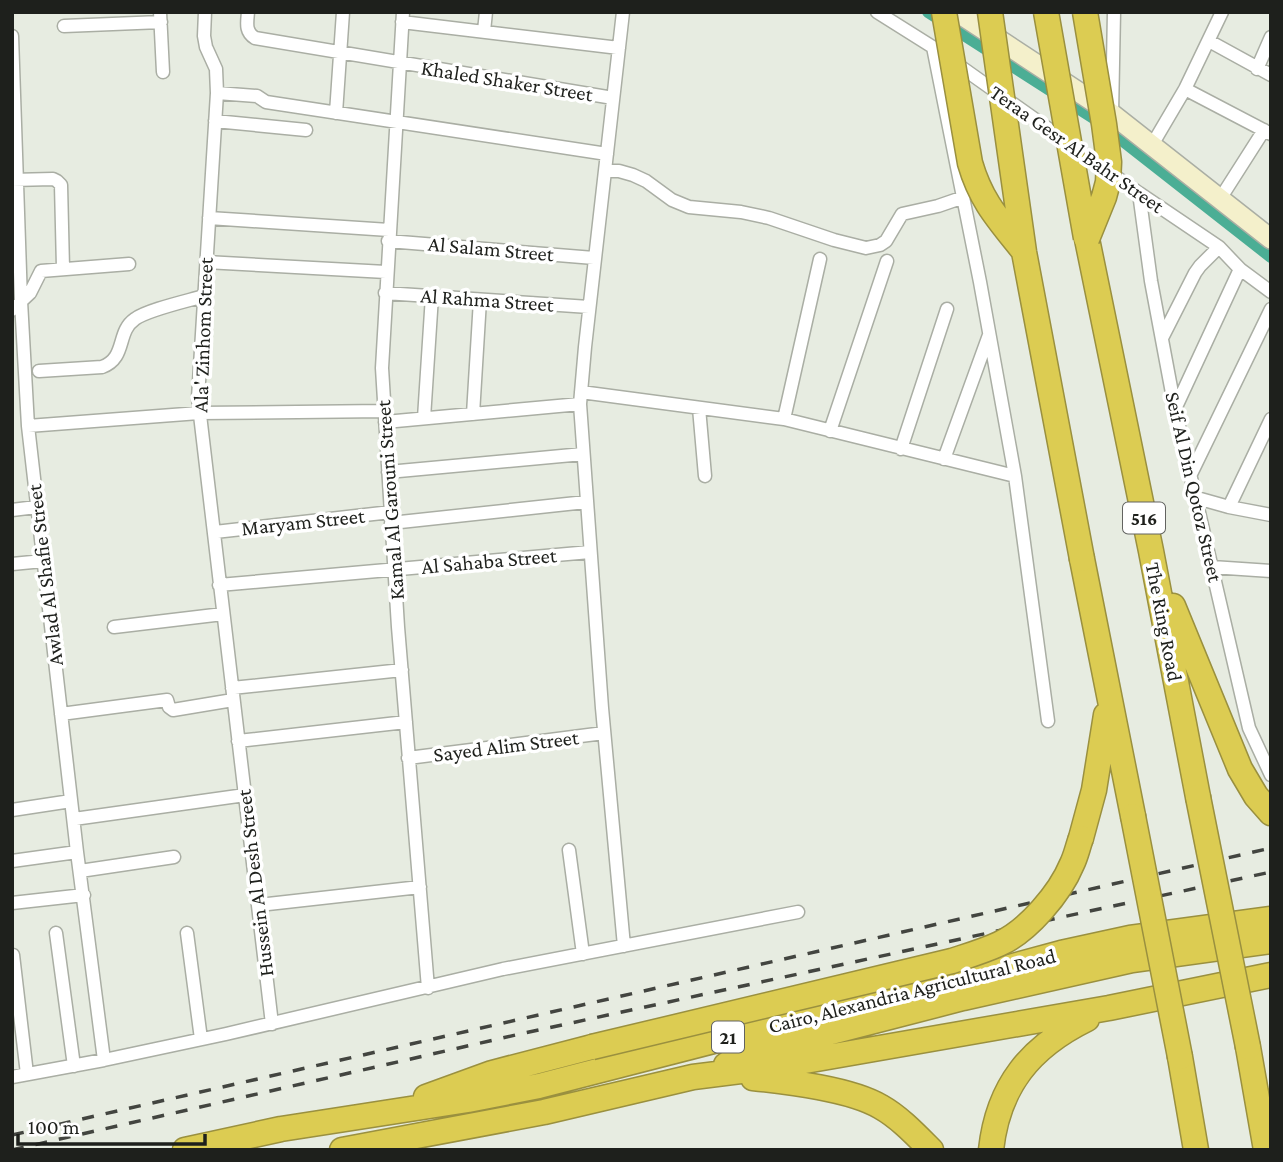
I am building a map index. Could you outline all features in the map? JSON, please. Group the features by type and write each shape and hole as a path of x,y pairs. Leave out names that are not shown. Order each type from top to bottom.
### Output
{"highway":[{"path":"944,12 975,181 991,211 1024,252"},
{"path":"990,12 1024,252 1196,1150"},
{"name":"The Ring Road","path":"1046,12 1087,239 1151,551 1266,1146"},
{"path":"1085,12 1109,162 1104,197 1087,239"},
{"path":"1151,551 1240,769 1256,796 1271,813"},
{"path":"389,1113 482,1076 952,961 1001,944 1037,915 1056,892 1072,865 1094,790 1108,694"},
{"name":"Cairo, Alexandria Agricultural Road","path":"185,1150 281,1129 468,1100 539,1086 1062,953 1130,938 1271,919"},
{"path":"704,1076 734,1059 758,1051 963,998 1132,960 1271,941"},
{"name":"Cairo, Alexandria Agricultural Road","path":"342,1150 544,1112 704,1076 765,1068 1110,1008 1266,977"},
{"path":"990,1150 1000,1107 1026,1063 1064,1030 1110,1008"},
{"path":"704,1076 787,1082 863,1098 882,1107 931,1150"}],"street":[{"name":"Ala' Zinhom Street","path":"205,12 204,36 216,69 216,93 198,386 199,413 238,741"},
{"name":"Khaled Shaker Street","path":"248,12 247,30 255,38 613,98"},
{"path":"335,113 343,12"},
{"path":"484,32 486,12"},
{"path":"623,12 594,258 581,398 586,502 604,733 624,946"},
{"name":"Teraa Gesr Al Bahr Street","path":"877,12 933,47 1219,247 1240,269 1271,292"},
{"name":"Teraa Gesr Al Bahr Street","path":"957,12 1112,114 1271,239"},
{"path":"1112,114 1114,12"},
{"path":"1152,145 1185,89 1222,12"},
{"path":"64,26 161,17 163,72"},
{"path":"403,17 484,32 620,48"},
{"name":"Kamal Al Garouni Street","path":"403,17 382,368 408,758 428,988"},
{"name":"Awlad Al Shafie Street","path":"12,36 17,305 27,426 104,1060"},
{"path":"1257,69 1271,37"},
{"path":"1209,41 1271,75"},
{"path":"933,47 964,197 1015,476 1048,721"},
{"path":"1185,89 1267,132 1220,199"},
{"path":"216,93 257,96 266,102 607,154"},
{"path":"215,121 306,130"},
{"path":"605,171 633,175 689,207 769,218 859,247 873,247 886,241 899,217 907,212 964,197"},
{"path":"15,180 53,179 61,185 63,268"},
{"name":"Seif Al Din Qotoz Street","path":"1139,193 1151,281 1175,409 1249,728 1271,775"},
{"name":"Al Salam Street","path":"209,218 594,258"},
{"path":"1162,338 1195,273 1219,247"},
{"path":"784,419 820,259"},
{"path":"830,431 887,261"},
{"path":"206,262 386,272"},
{"path":"17,305 34,289 41,271 129,264"},
{"path":"1175,409 1240,269"},
{"name":"Al Rahma Street","path":"385,293 589,307"},
{"path":"39,372 109,365 118,353 128,326 136,317 204,296"},
{"path":"424,418 432,296"},
{"path":"473,414 480,300"},
{"path":"901,449 947,309"},
{"path":"1191,474 1271,309"},
{"path":"944,459 989,334"},
{"path":"27,426 199,413 424,418 473,414 581,398 699,408 784,419 1015,476"},
{"path":"699,408 705,476"},
{"path":"1229,507 1271,419"},
{"path":"388,472 583,454"},
{"path":"1197,498 1271,515"},
{"name":"Maryam Street","path":"215,532 586,502"},
{"path":"12,510 36,507"},
{"name":"Al Sahaba Street","path":"219,585 590,552"},
{"path":"12,564 43,561"},
{"path":"1212,566 1271,571"},
{"path":"114,627 223,614"},
{"path":"61,714 165,700 168,700 169,707 173,710 233,694 402,670"},
{"path":"238,741 406,722"},
{"name":"Sayed Alim Street","path":"408,758 604,733"},
{"name":"Hussein Al Desh Street","path":"238,741 272,1024"},
{"path":"74,819 245,795"},
{"path":"12,810 71,801"},
{"path":"569,850 583,954"},
{"path":"12,861 77,852"},
{"path":"80,871 174,857"},
{"path":"259,905 420,887"},
{"path":"12,903 84,895"},
{"path":"12,1077 272,1024 503,970 798,912"},
{"path":"56,933 74,1066"},
{"path":"187,933 201,1039"},
{"path":"13,955 27,1074"}],"waterway":[{"path":"928,12 1095,119 1271,257"}],"railway":[{"path":"12,1135 1271,848"},
{"path":"12,1150 520,1034 1271,872"}]}
